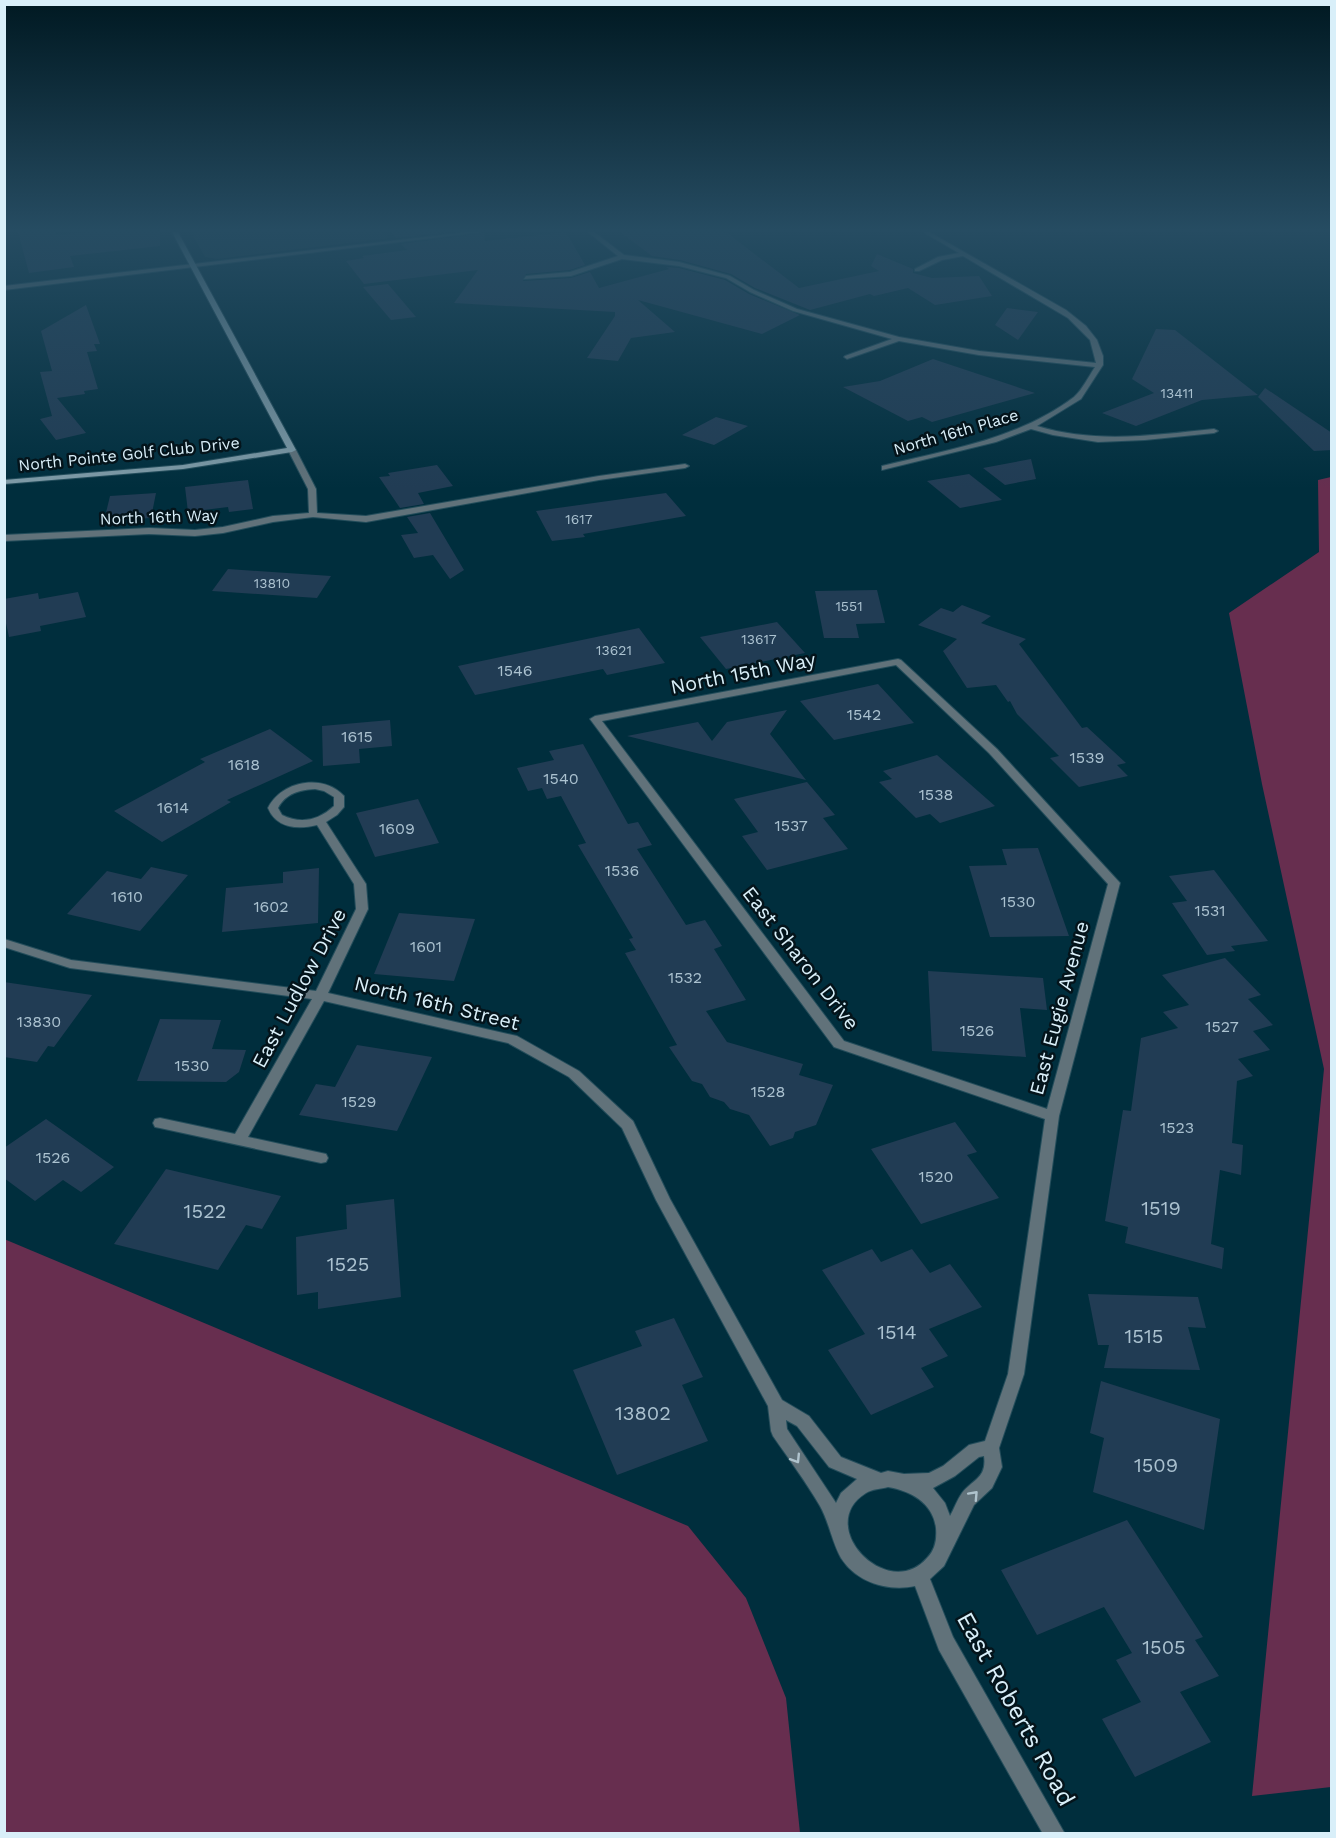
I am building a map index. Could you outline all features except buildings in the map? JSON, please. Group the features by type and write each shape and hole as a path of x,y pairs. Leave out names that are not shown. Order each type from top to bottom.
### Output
{"street":[{"path":"222,318 312,489 313,515"},
{"path":"823,318 898,339 979,353 1100,365"},
{"path":"1031,426 1078,397 1100,365 1097,347 1091,334 1072,318"},
{"path":"847,357 898,339"},
{"name":"North 16th Place","path":"885,468 993,440 1031,426 1061,435 1092,438 1131,439 1214,431"},
{"name":"North Pointe Golf Club Drive","path":"4,482 183,467 292,450"},
{"name":"North 16th Way","path":"4,538 148,531 195,533 223,530 273,519 313,515 366,519 599,478 685,466"},
{"name":"North 15th Way","path":"595,719 898,662"},
{"name":"East Eugie Avenue","path":"898,662 993,751 1114,884 1052,1116 1016,1374 991,1448 994,1467 986,1482 969,1499 946,1542"},
{"name":"East Sharon Drive","path":"595,719 839,1044 1052,1116"},
{"path":"302,786 327,788 339,796 339,807 330,817 320,821 298,825 284,822 274,813 276,801 283,794 302,786"},
{"name":"East Ludlow Drive","path":"239,1140 320,996 362,909 360,884 320,821"},
{"name":"North 16th Street","path":"4,943 70,964 320,996 512,1039 574,1074 628,1125 663,1200 776,1405 779,1431 827,1503 838,1528"},
{"path":"160,1123 321,1158"},
{"name":"North 16th Street","path":"776,1405 803,1422 835,1462 878,1480"},
{"path":"900,1480 915,1486 930,1497 940,1510 945,1526 946,1542 941,1556 933,1567 920,1575 903,1580 885,1578 867,1571 853,1560 843,1545 838,1528 839,1514 844,1502 858,1487 878,1480 900,1480 931,1481 949,1471 975,1450 991,1448"},
{"name":"East Roberts Road","path":"920,1575 946,1643 1055,1833"}],"shaded area":[{"path":"1331,477 1331,1787 1252,1796 1324,1069 1262,784 1229,613 1319,552 1318,480"},
{"path":"4,1239 688,1526 746,1598 786,1698 800,1833 5,1833"}]}
